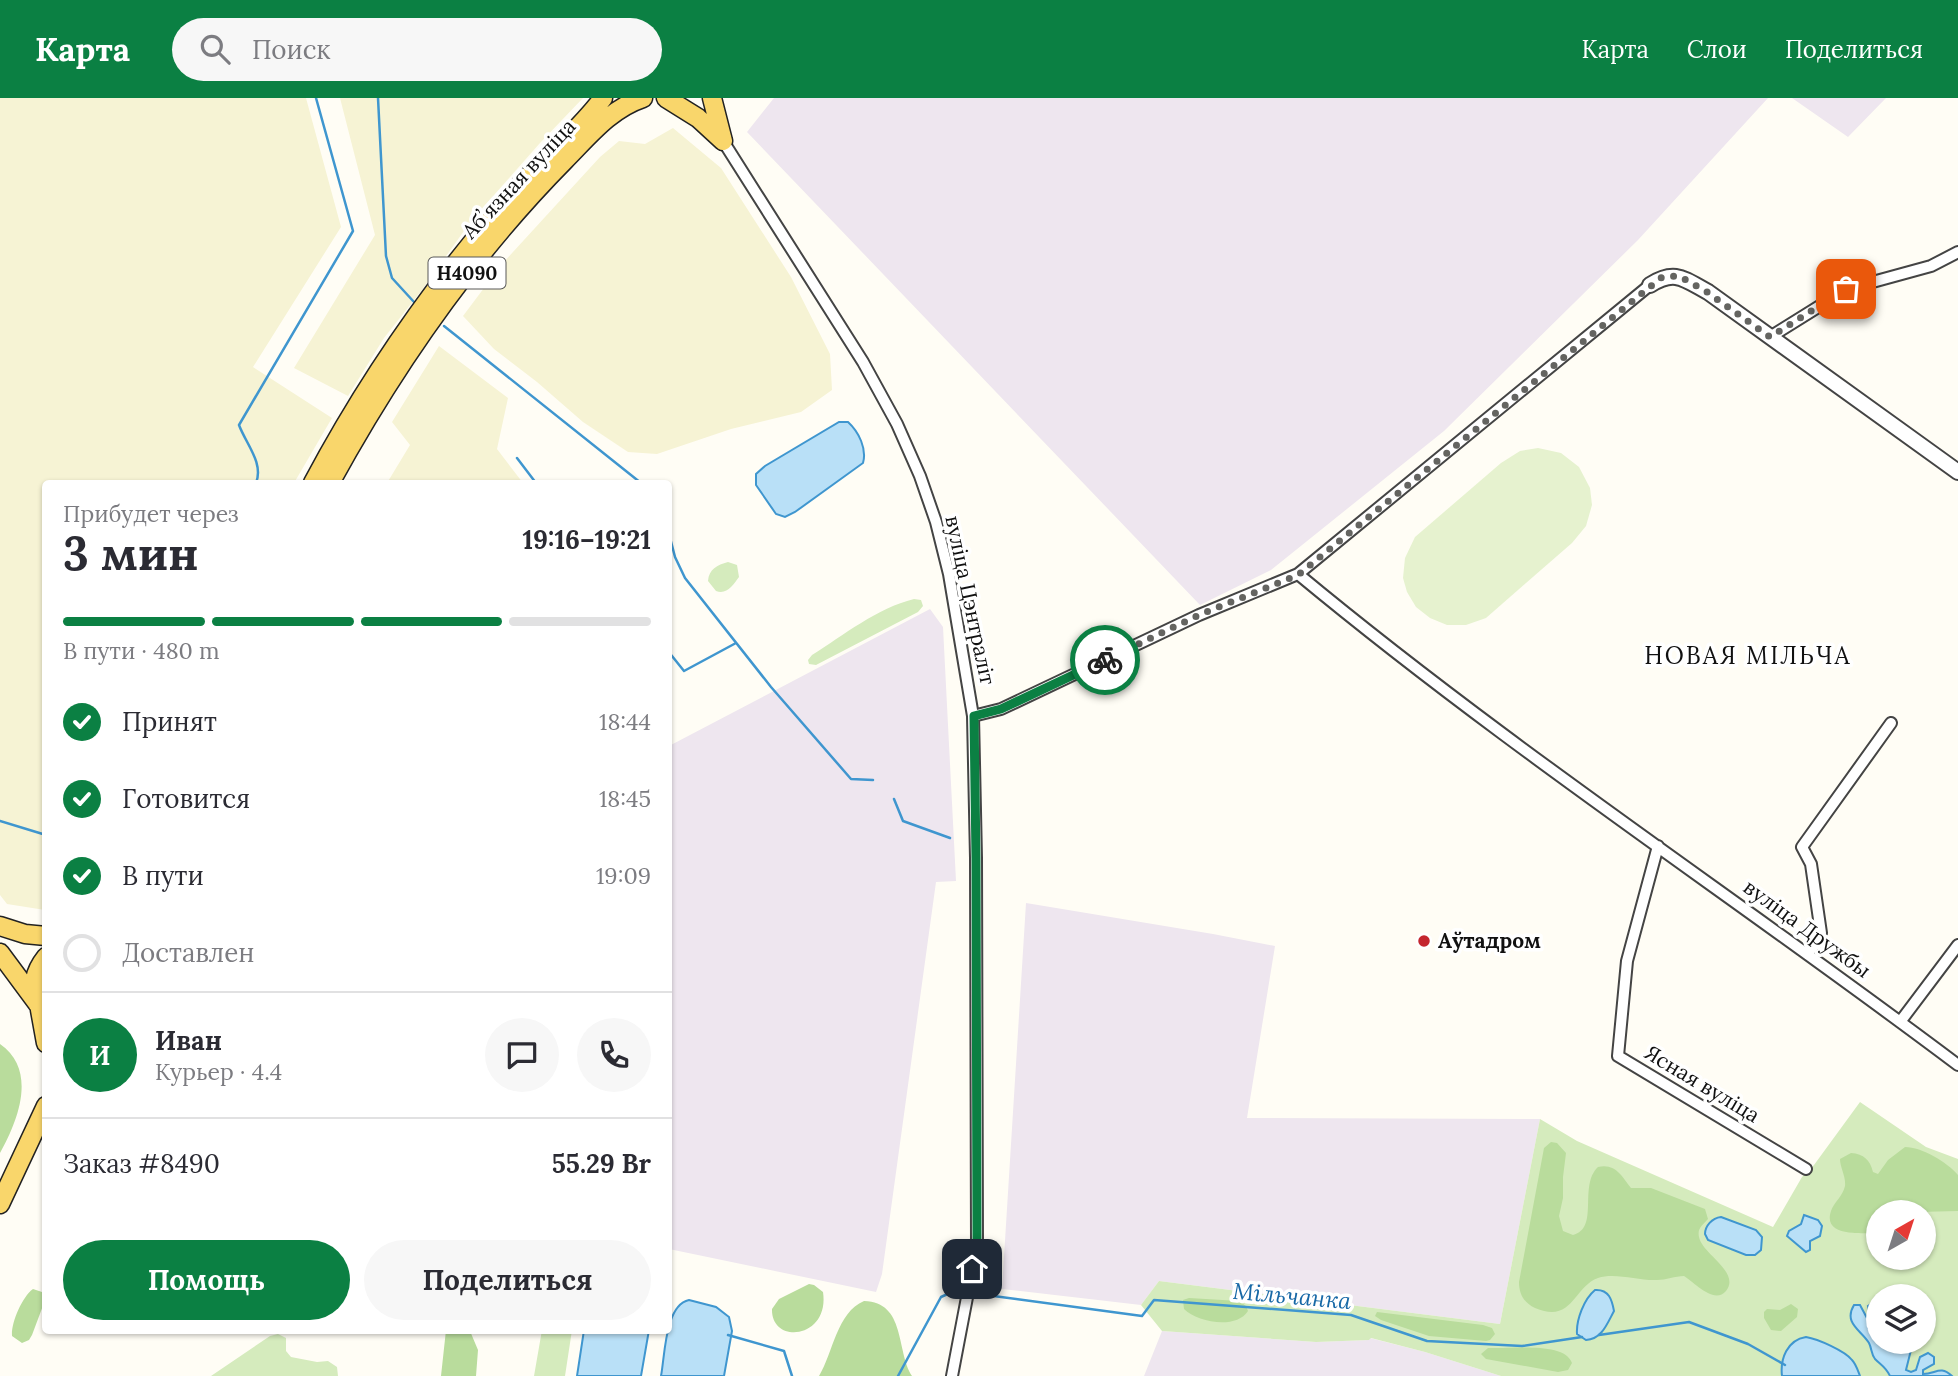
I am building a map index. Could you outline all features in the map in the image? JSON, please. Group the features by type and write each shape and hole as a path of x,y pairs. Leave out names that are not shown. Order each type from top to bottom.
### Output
{"main road":[{"name":"Абʼязная вуліца","path":"315,480 371,383 462,255 516,190 603,98"},
{"name":"Абʼязная вуліца","path":"332,480 380,394 427,326 496,235 544,181 611,114 643,98"},
{"path":"666,98 698,118 723,141"},
{"path":"712,98 723,141"},
{"path":"0,926 25,934 42,936"},
{"path":"0,953 41,1009"},
{"path":"41,1009 34,990 34,977 42,962"},
{"path":"0,1204 42,1115"}],"street":[{"name":"вуліца Цэнтраліт","path":"723,141 863,362 897,425 936,522 949,574 974,716 976,858 977,1245 952,1376"},
{"path":"1770,337 1846,289 1931,266 1958,252"},
{"path":"974,716 1001,709 1199,615 1298,575 1662,277 1679,276 1707,292 1958,472"},
{"name":"вуліца Дружбы","path":"1298,575 1530,754 1958,1065"},
{"path":"1808,954 1821,933 1811,864 1802,847 1891,723"},
{"name":"Ясная вуліца","path":"1658,846 1627,961 1618,1056 1806,1169"},
{"path":"1900,1022 1958,945"}],"shaded area":[{"path":"0,98 306,98 341,227 253,367 332,418 296,480 42,480 42,910 7,904 0,895"},
{"path":"340,98 583,98 471,221 384,338 348,396 294,368 375,235"},
{"path":"774,98 1768,98 1638,240 1444,431 1271,570 1200,605 747,132"},
{"path":"1792,98 1886,98 1848,137"},
{"path":"673,128 721,168 791,277 830,354 832,390 801,412 731,429 657,454 628,452 583,422 494,349 463,316 502,264 600,157 619,141 645,144"},
{"path":"439,346 508,398 497,449 521,480 389,480 410,445 392,422"},
{"path":"930,609 943,627 956,881 936,882 882,1274 876,1292 672,1250 672,744"},
{"path":"1026,903 1275,946 1247,1118 1540,1119 1500,1324 1159,1281 1141,1305 1002,1289"},
{"path":"1162,1331 1316,1342 1370,1338 1501,1376 1144,1376"}],"green space":[{"path":"1538,448 1561,453 1579,467 1590,488 1592,505 1586,526 1572,543 1486,618 1466,625 1447,625 1430,618 1416,607 1403,578 1405,558 1415,537 1501,463 1520,451"},
{"path":"728,562 737,565 739,577 727,590 716,591 708,581 710,573 717,566"},
{"path":"921,600 923,606 918,612 816,665 809,664 808,660 812,655 861,623 900,603"},
{"path":"0,1044 12,1055 19,1068 21,1096 13,1126 0,1153"},
{"path":"1860,1102 1926,1147 1958,1159 1958,1376 1501,1376 1371,1338 1316,1342 1162,1331 1141,1305 1159,1281 1500,1324 1540,1119 1577,1141 1773,1227 1802,1177 1814,1165"},
{"path":"1551,1142 1557,1143 1566,1153 1559,1216 1563,1231 1573,1235 1581,1231 1588,1215 1592,1175 1598,1167 1609,1167 1618,1172 1631,1188 1651,1188 1705,1209 1708,1219 1700,1229 1699,1237 1729,1277 1726,1291 1721,1295 1710,1294 1684,1276 1650,1280 1605,1276 1590,1283 1565,1308 1557,1311 1548,1312 1528,1304 1521,1294 1519,1282 1544,1148"},
{"path":"1905,1147 1934,1156 1947,1165 1958,1175 1958,1211 1936,1212 1936,1200 1866,1200 1866,1233 1846,1232 1832,1226 1831,1211 1845,1186 1840,1159 1851,1153 1863,1156 1873,1172 1878,1174 1888,1160"},
{"path":"809,1284 823,1292 823,1308 818,1320 810,1328 800,1332 781,1328 774,1321 772,1309 779,1299"},
{"path":"33,1289 42,1292 42,1308 32,1335 22,1343 12,1336 13,1324"},
{"path":"1189,1298 1239,1301 1248,1311 1235,1321 1216,1322 1190,1314 1184,1309 1183,1300"},
{"path":"864,1301 877,1303 887,1310 893,1319 912,1376 819,1376 848,1314"},
{"path":"1791,1304 1798,1309 1797,1317 1781,1331 1771,1330 1764,1318 1764,1312 1767,1309 1780,1310"},
{"path":"1377,1312 1483,1325 1492,1328 1495,1334 1486,1341 1429,1336 1381,1320 1375,1316"},
{"path":"278,1334 286,1338 286,1351 291,1357 317,1362 328,1361 337,1367 338,1376 211,1376 270,1336"},
{"path":"446,1334 471,1334 478,1350 476,1376 441,1376"},
{"path":"541,1334 571,1334 565,1376 534,1376"},
{"path":"1488,1348 1548,1349 1567,1356 1572,1363 1568,1370 1558,1372 1486,1359 1481,1354"}],"water":[{"path":"839,422 848,422 859,436 864,452 863,463 795,512 785,517 776,514 756,485 756,474"},
{"path":"1804,1215 1818,1220 1822,1226 1820,1236 1810,1241 1810,1250 1806,1252 1787,1236 1789,1231 1801,1224"},
{"path":"1721,1217 1756,1230 1762,1237 1761,1250 1755,1255 1746,1255 1708,1240 1705,1231 1708,1225"},
{"path":"1595,1290 1607,1293 1614,1311 1600,1334 1586,1340 1577,1334 1578,1322 1584,1304"},
{"path":"689,1300 716,1307 729,1317 732,1331 724,1376 661,1376 668,1334 672,1334 672,1318 681,1304"},
{"path":"1854,1305 1860,1305 1866,1316 1866,1340 1854,1326 1851,1317"},
{"path":"583,1334 648,1334 641,1376 577,1376"},
{"path":"1806,1337 1844,1353 1853,1362 1860,1376 1782,1376 1786,1351 1794,1342"},
{"path":"1873,1354 1910,1354 1906,1370 1911,1372 1916,1370 1920,1357 1930,1354 1934,1357 1934,1364 1923,1370 1923,1374 1941,1371 1952,1376 1890,1376"}],"waterway":[{"path":"257,480 256,461 239,425 353,231 316,98"},
{"path":"378,98 386,256 392,278 414,302"},
{"path":"444,326 637,480"},
{"path":"517,458 534,480"},
{"path":"672,545 685,578 771,687 851,779 873,780"},
{"path":"672,656 684,671 736,643"},
{"path":"894,799 903,821 950,838"},
{"path":"0,821 42,834"},
{"name":"Мільчанка","path":"898,1376 941,1297 952,1292 964,1293"},
{"name":"Мільчанка","path":"971,1293 1142,1316 1154,1300 1351,1315 1427,1341 1522,1346 1582,1337"},
{"name":"Мільчанка","path":"1599,1335 1689,1322 1748,1344 1785,1365"},
{"path":"728,1335 784,1351 792,1376"}],"way so far":[{"path":"1105,660 1199,615 1298,575 1662,277 1679,276 1707,292 1770,337 1846,289"}],"place":[{"name":"Аўтадром","path":"1424,941"}],"district":[{"name":"НОВАЯ МІЛЬЧА","path":"1748,656"}],"route":[{"path":"972,1269 977,1245 974,716 1001,709 1105,660"}]}
